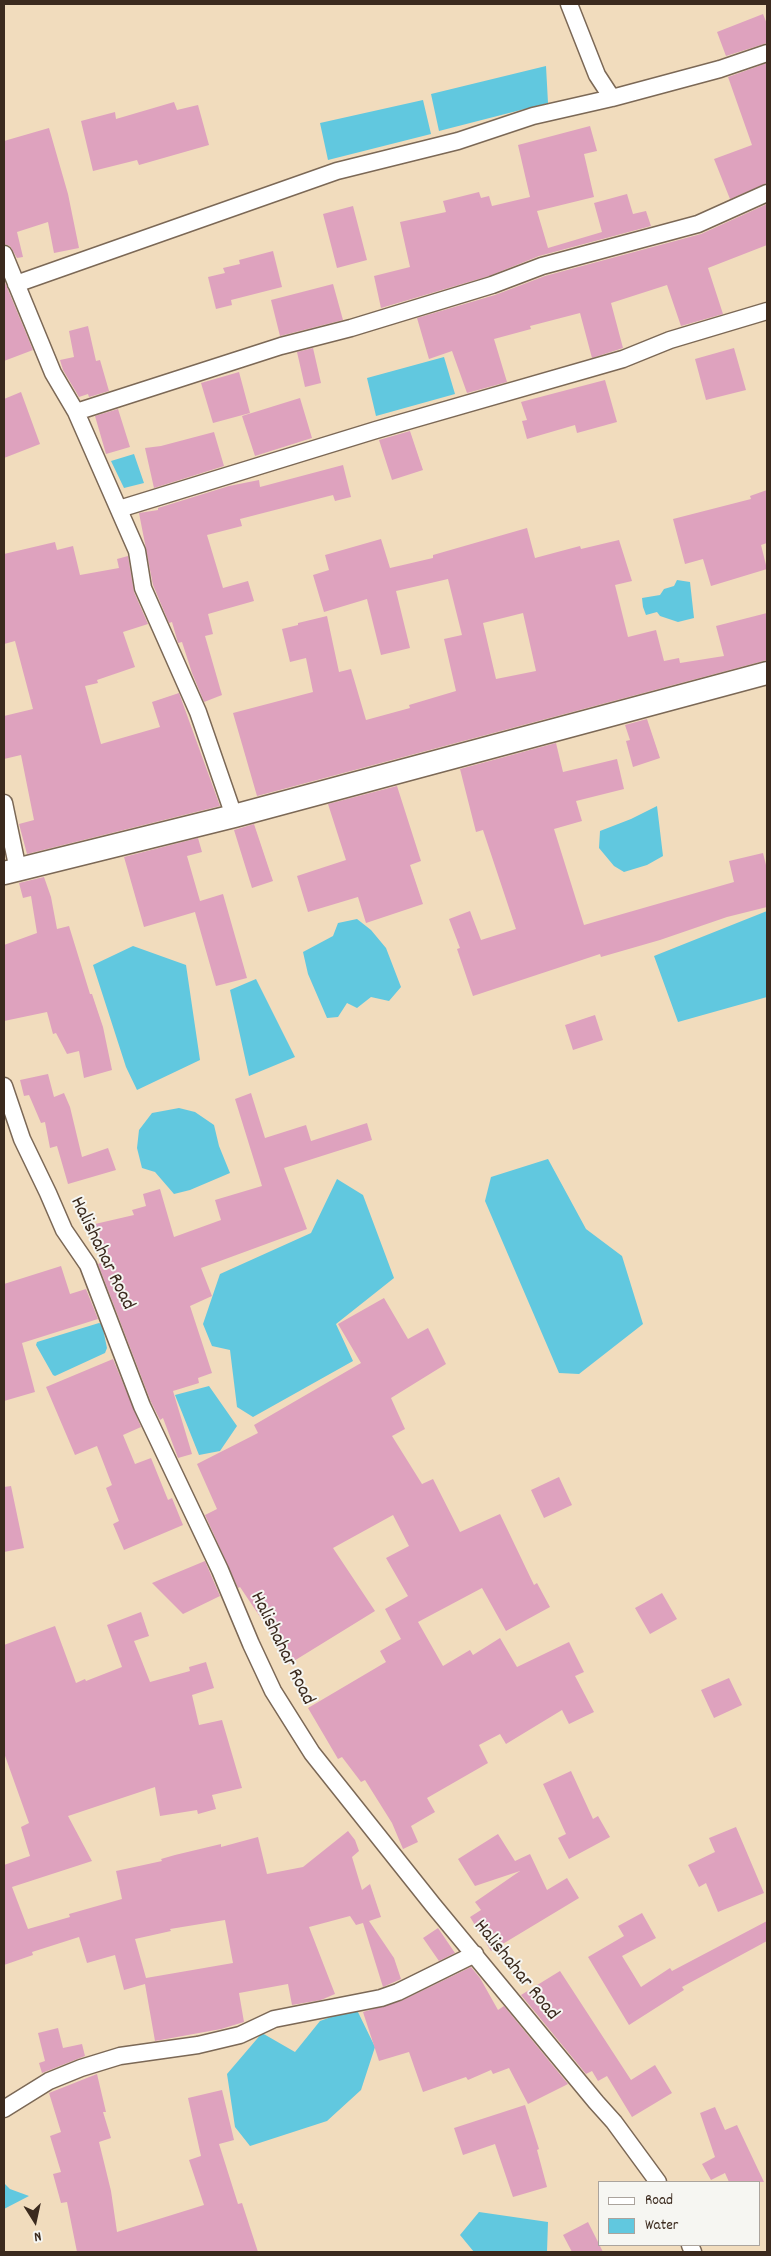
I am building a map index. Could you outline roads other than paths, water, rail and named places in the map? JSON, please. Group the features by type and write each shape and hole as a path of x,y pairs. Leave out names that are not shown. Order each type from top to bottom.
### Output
{"street":[{"path":"569,4 597,75 612,98"},
{"path":"16,284 337,171 458,141 532,116 612,98 720,69 767,52"},
{"path":"76,412 281,346 351,328 492,285 542,266 698,224 767,193"},
{"path":"4,254 53,373 76,412 137,551 143,588 198,712 234,816"},
{"path":"119,509 376,430 623,359 670,340 767,311"},
{"path":"4,803 11,871 234,816 767,673"},
{"name":"Halishahar Road","path":"4,1086 22,1139 64,1230 88,1265 142,1406 220,1570 273,1691 312,1754 577,2080 614,2122 657,2181"},
{"path":"4,2109 48,2081 81,2068 120,2056 198,2045 240,2035 274,2019 381,1998 398,1992 475,1954"}],"water":[{"path":"546,66 548,103 439,131 431,94"},
{"path":"423,100 431,134 328,160 320,123"},
{"path":"444,357 455,394 376,416 367,378"},
{"path":"134,454 144,483 124,488 111,461"},
{"path":"677,580 690,582 694,618 678,622 660,616 657,612 646,615 642,598 660,595 664,589 674,586"},
{"path":"657,806 663,856 647,865 624,872 614,866 599,848 600,831"},
{"path":"767,911 767,997 678,1022 654,956"},
{"path":"357,919 371,930 386,948 401,987 389,1001 371,997 357,1008 347,1003 338,1017 327,1018 308,974 303,952 333,936 338,923"},
{"path":"133,946 186,965 200,1060 137,1090 126,1067 93,965"},
{"path":"256,979 295,1057 249,1076 230,990"},
{"path":"179,1108 195,1112 214,1125 219,1146 230,1173 190,1190 174,1194 155,1172 142,1168 137,1148 139,1130 152,1113"},
{"path":"548,1159 586,1229 622,1256 643,1324 579,1374 559,1373 485,1201 491,1177"},
{"path":"337,1179 363,1195 394,1278 336,1324 353,1361 253,1417 237,1407 230,1350 212,1346 203,1324 220,1274 311,1233"},
{"path":"99,1323 102,1324 107,1348 105,1353 55,1376 53,1375 36,1345 37,1342"},
{"path":"209,1386 237,1426 220,1451 199,1455 175,1395"},
{"path":"356,2008 375,2047 361,2090 327,2121 250,2146 235,2127 227,2074 262,2033 295,2052 320,2021"},
{"path":"4,2183 10,2189 29,2196 4,2209"},
{"path":"479,2212 548,2222 547,2252 474,2252 460,2235"}]}
